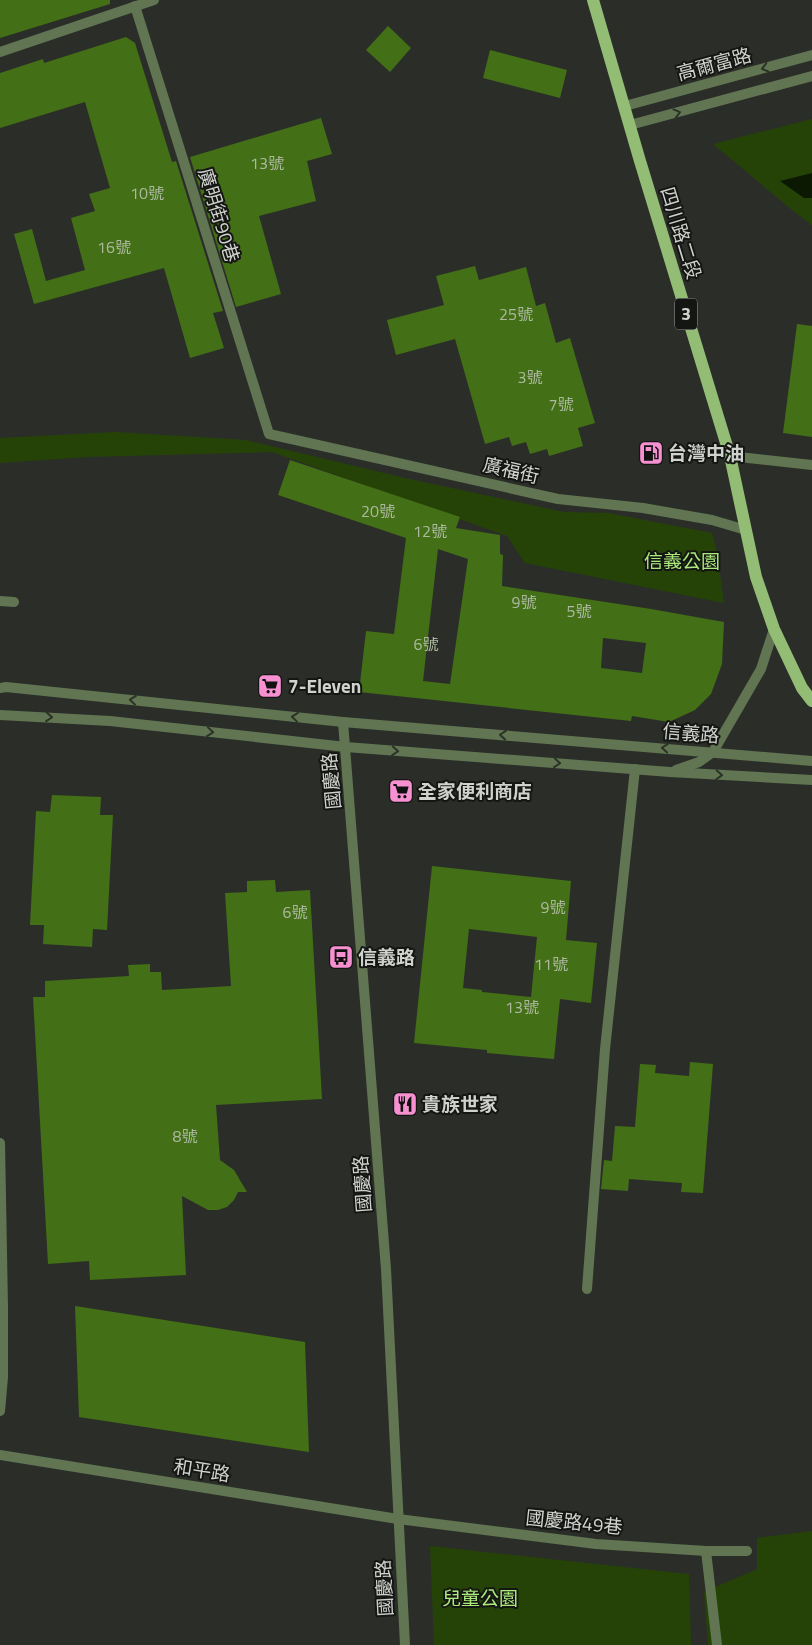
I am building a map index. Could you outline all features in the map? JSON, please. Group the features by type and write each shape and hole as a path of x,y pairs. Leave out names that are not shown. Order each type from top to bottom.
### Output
{"main road":[{"name":"四川路二段","path":"594,0 624,106 730,456 756,577 774,629 802,688 812,700"}],"street":[{"path":"0,52 154,0"},
{"name":"廣明街90巷","path":"135,6 269,434"},
{"name":"高爾富路","path":"624,106 812,55"},
{"name":"高爾富路","path":"630,125 812,76"},
{"name":"廣福街","path":"269,434 558,499 653,510 712,520 746,530"},
{"path":"730,456 812,465"},
{"path":"0,602 14,602"},
{"path":"670,772 699,762 713,752 761,669 774,629"},
{"name":"信義路","path":"0,688 6,687 343,722 812,761"},
{"name":"信義路","path":"0,715 110,721 346,747 670,772 812,780"},
{"name":"國慶路","path":"343,722 386,1269 405,1645"},
{"path":"587,1289 605,1049 635,769"},
{"path":"0,1143 3,1377 0,1411"},
{"name":"和平路","path":"0,1455 398,1519"},
{"name":"國慶路49巷","path":"398,1519 596,1544 747,1551"},
{"path":"706,1550 717,1645"}],"green space":[{"path":"812,119 812,225 713,144"},
{"name":"信義公園","path":"116,432 246,440 405,478 564,512 608,513 712,533 717,552 724,603 525,563 507,536 272,452 88,457 0,463 0,438"},
{"path":"812,1531 812,1645 708,1645 704,1592 757,1569 757,1538"},
{"name":"兒童公園","path":"430,1546 689,1574 691,1645 434,1645"}],"shaded area":[{"path":"812,173 812,198 804,198 780,181"}],"building":[{"path":"0,0 110,0 110,4 0,38"},
{"path":"388,26 411,48 390,72 366,50"},
{"path":"126,37 135,43 172,162 176,161 223,311 213,313 224,348 190,358 164,268 34,304 14,234 32,229 46,281 85,270 71,218 95,211 89,194 110,188 85,102 0,128 0,73 43,59 44,63"},
{"path":"490,50 567,70 560,98 483,78"},
{"path":"321,118 332,154 307,161 316,201 259,216 281,294 236,307 190,157"},
{"path":"475,266 479,280 526,267 536,306 545,303 556,343 570,338 595,423 578,428 583,446 549,456 547,449 530,454 526,442 512,446 509,437 485,444 455,339 396,355 387,320 444,305 436,276"},
{"path":"797,324 812,326 812,437 783,433"},
{"path":"290,460 460,517 456,528 500,535 500,554 503,555 502,586 724,622 722,664 711,694 695,710 669,722 632,716 631,721 359,692 366,631 394,634 406,538 278,495","holes":["438,549 468,559 450,684 423,681","603,638 646,643 642,673 601,668"]},
{"path":"52,795 101,797 100,815 113,815 107,930 93,929 92,947 43,944 44,925 30,925 36,811 50,812"},
{"path":"432,866 571,881 566,940 597,943 591,1003 560,999 554,1059 487,1053 487,1050 414,1043","holes":["469,929 537,937 531,997 463,988"]},
{"path":"275,880 276,892 310,890 322,1099 216,1105 220,1160 234,1170 247,1192 238,1192 234,1200 227,1207 218,1210 208,1210 182,1196 186,1275 90,1280 89,1261 48,1264 33,997 45,997 45,981 129,976 128,965 150,964 150,972 161,972 162,990 231,986 225,893 247,892 247,881"},
{"path":"690,1062 713,1064 703,1193 681,1192 682,1183 629,1179 628,1191 601,1189 604,1160 612,1161 615,1126 635,1127 640,1064 656,1065 655,1073 689,1076"},
{"path":"75,1306 305,1342 309,1452 79,1417"}],"place":[{"name":"台灣中油","path":"651,453"},
{"name":"7-Eleven","path":"270,686"},
{"name":"全家便利商店","path":"401,791"},
{"name":"信義路","path":"341,957"},
{"name":"貴族世家","path":"405,1104"}]}
